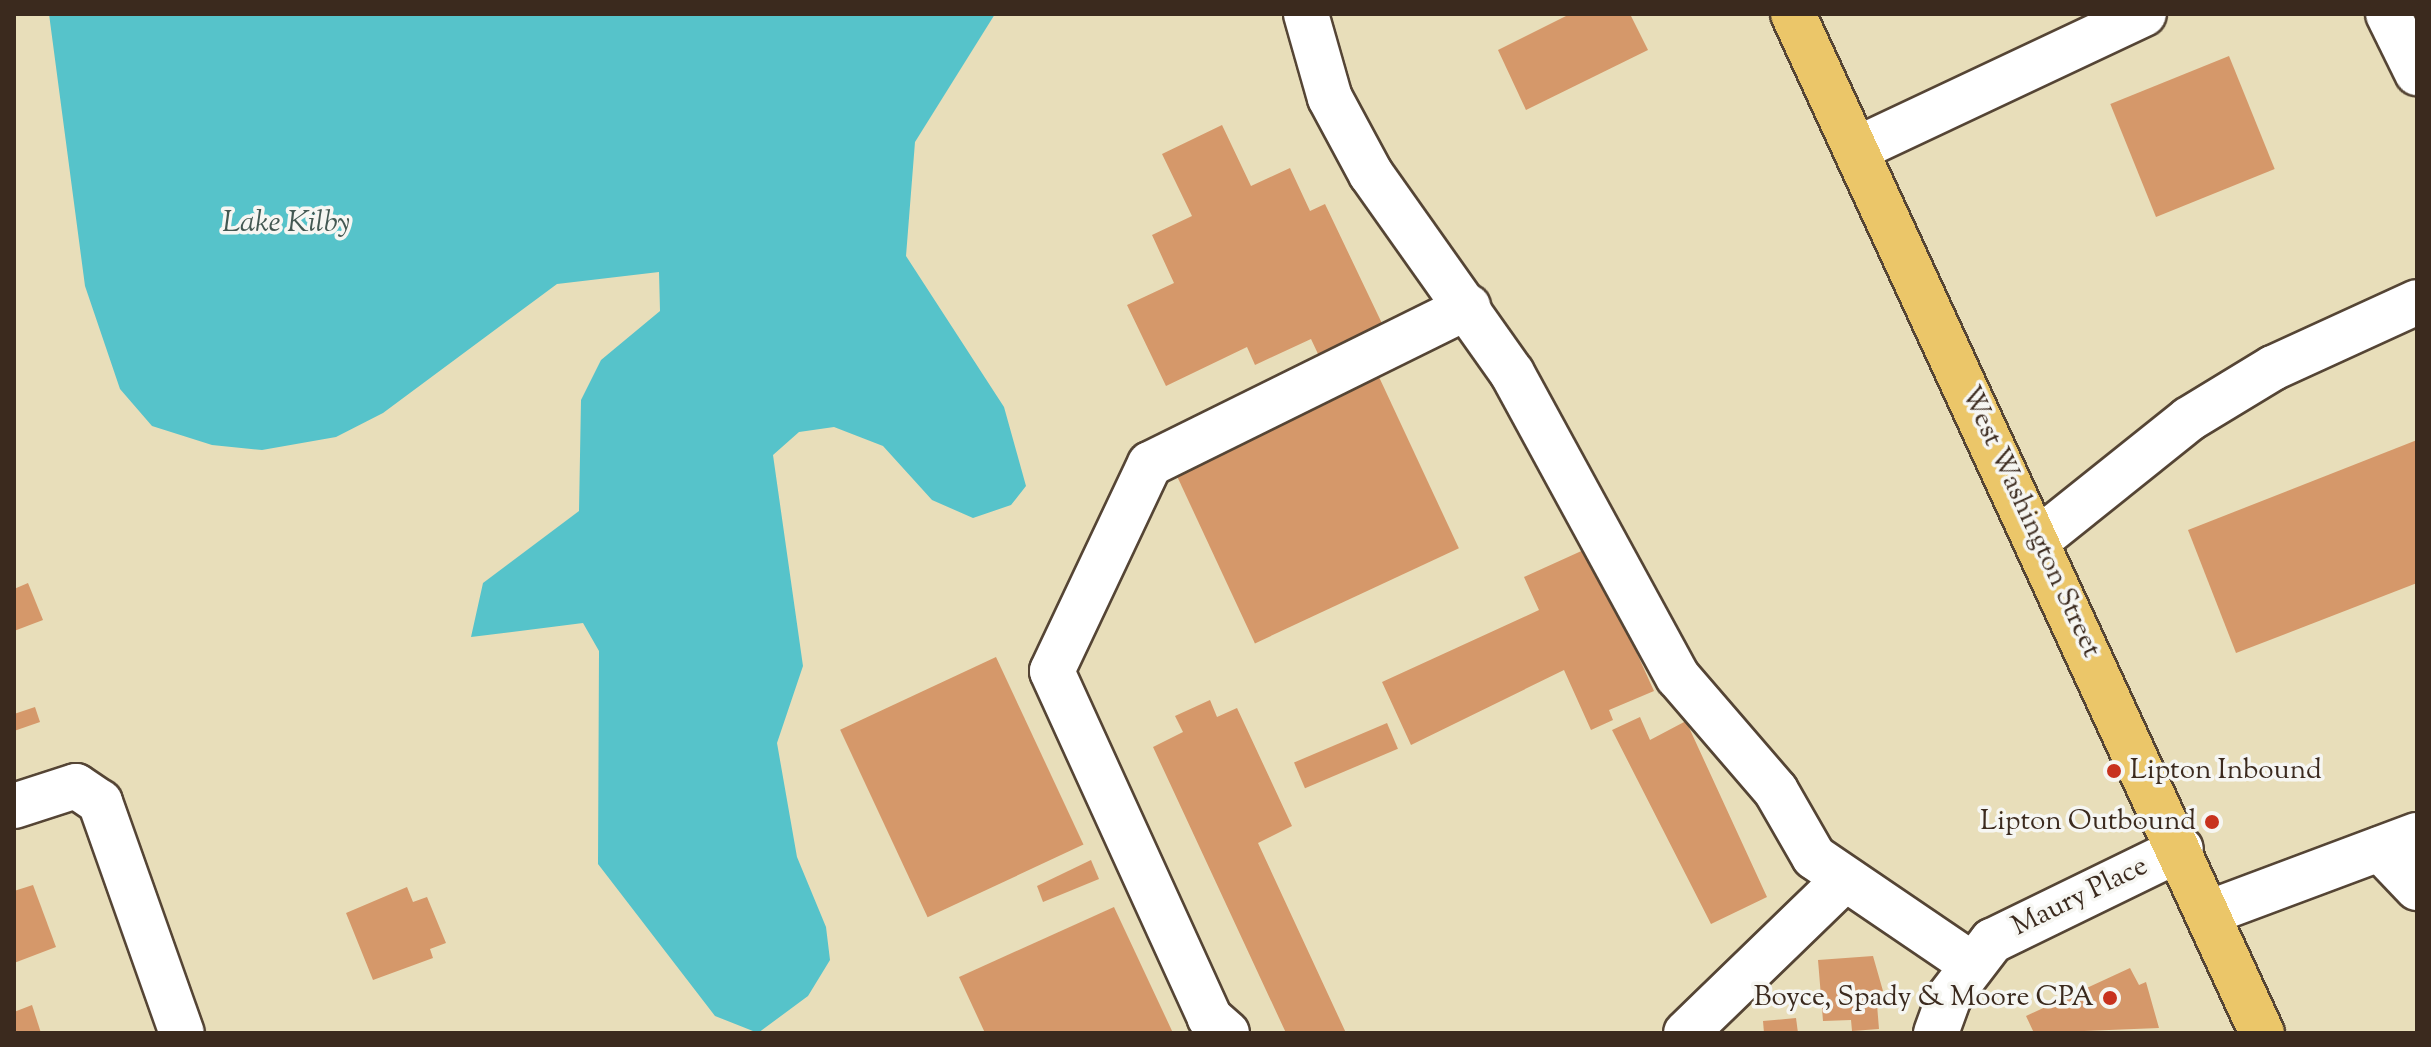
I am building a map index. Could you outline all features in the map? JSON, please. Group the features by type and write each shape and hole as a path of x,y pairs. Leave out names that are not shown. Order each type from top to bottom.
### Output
{"main road":[{"name":"West Washington Street","path":"1793,14 2181,849 2262,1033"}],"street":[{"path":"1306,14 1330,98 1371,174 1468,307 1519,386 1678,677 1776,791 1814,857 1970,963"},
{"path":"1857,149 2144,14"},
{"path":"2388,14 2417,73"},
{"path":"2038,540 2189,419 2273,368 2417,302"},
{"path":"1227,1033 1210,1018 1052,671 1150,464 1468,307"},
{"path":"14,806 76,786 100,802 182,1033"},
{"path":"2208,913 2398,842 2417,888"},
{"name":"Maury Place","path":"1936,1033 1970,963 2025,920 2181,849"},
{"path":"1686,1033 1845,879"}],"water":[{"name":"Lake Kilby","path":"49,14 995,14 915,142 906,256 1004,407 1026,486 1011,505 973,518 932,500 883,446 834,427 799,432 773,455 803,666 777,743 797,857 826,927 830,960 808,996 758,1033 715,1016 598,864 599,651 583,623 471,637 483,583 579,511 581,400 601,360 660,311 659,272 557,284 383,413 336,437 262,450 212,445 152,426 120,389 85,286"}],"building":[{"path":"1570,14 1630,14 1648,50 1526,110 1498,50"},
{"path":"2229,56 2275,169 2156,217 2110,104"},
{"path":"1222,125 1251,186 1290,168 1310,211 1325,204 1399,359 1335,390 1311,339 1255,365 1247,347 1166,386 1127,305 1174,283 1152,235 1192,216 1162,154"},
{"path":"1379,377 1459,548 1255,643 1175,472"},
{"path":"2417,440 2417,583 2236,653 2188,530"},
{"path":"1588,548 1621,620 1631,616 1639,635 1630,638 1654,691 1609,710 1613,720 1591,730 1564,670 1411,745 1382,682 1539,610 1524,577"},
{"path":"28,583 43,620 14,631 14,589"},
{"path":"996,657 1083,845 928,917 840,730"},
{"path":"1210,700 1217,717 1237,708 1292,826 1258,843 1346,1033 1286,1033 1153,747 1183,732 1175,716"},
{"path":"35,707 40,722 14,731 14,714"},
{"path":"1640,717 1650,740 1686,721 1767,897 1711,924 1612,730"},
{"path":"1387,723 1398,749 1305,788 1294,762"},
{"path":"1091,860 1099,879 1043,902 1037,886"},
{"path":"33,885 56,947 14,963 14,891"},
{"path":"407,887 413,902 427,897 446,943 430,949 433,958 373,980 346,913"},
{"path":"1114,907 1173,1033 985,1033 959,977"},
{"path":"1873,956 1883,991 1876,992 1879,1029 1852,1031 1851,1020 1823,1021 1818,960"},
{"name":"Boyce, Spady & Moore CPA","path":"2130,968 2139,985 2146,982 2159,1028 2034,1033 2026,1016"},
{"path":"32,1005 41,1033 14,1033 14,1012"},
{"path":"1796,1018 1798,1033 1764,1033 1763,1021"}],"place":[{"name":"Lipton Inbound","path":"2114,771"},
{"name":"Lipton Outbound","path":"2212,822"},
{"name":"Boyce, Spady & Moore CPA","path":"2110,998"}]}
